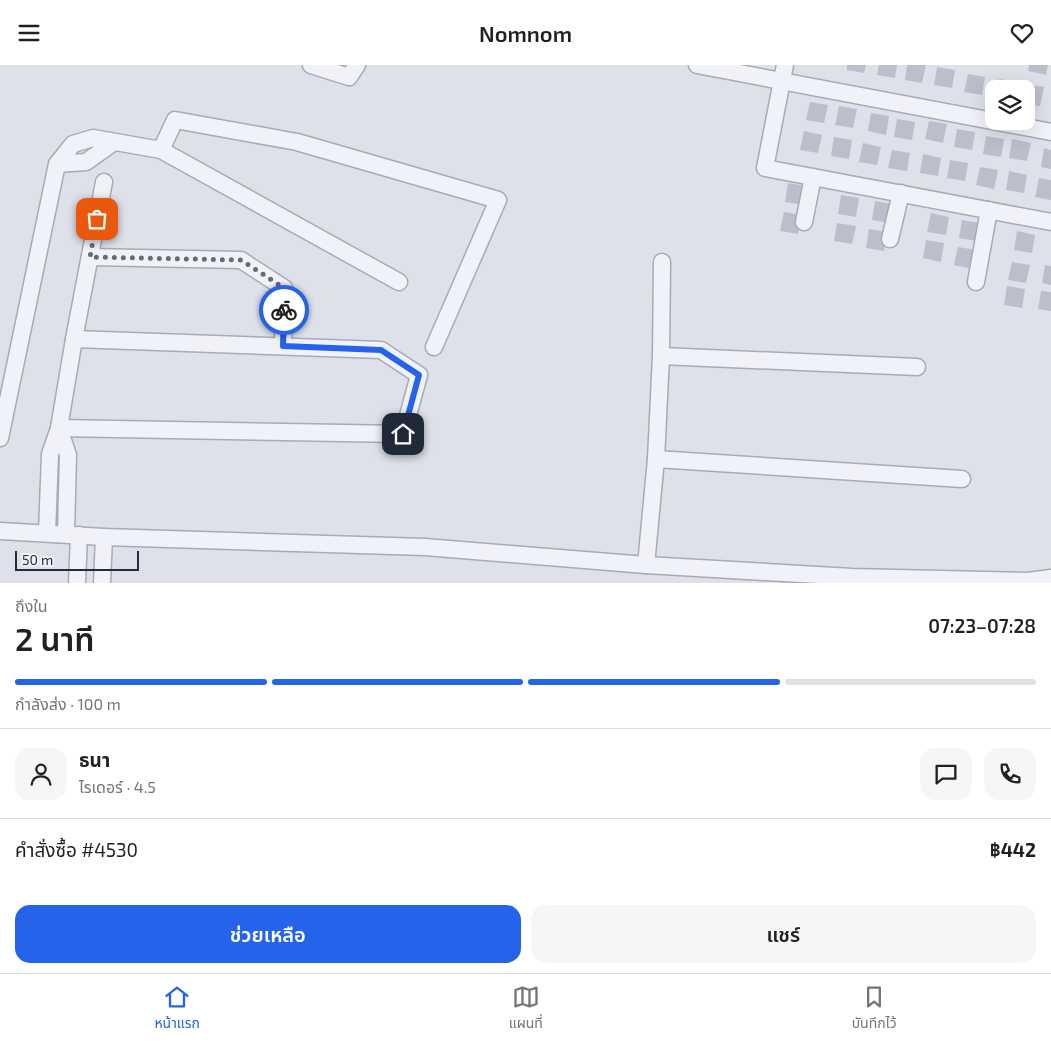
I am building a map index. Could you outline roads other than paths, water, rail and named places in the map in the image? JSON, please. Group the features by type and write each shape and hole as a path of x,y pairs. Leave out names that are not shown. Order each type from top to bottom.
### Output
{"street":[{"path":"311,65 349,77 357,65"},
{"path":"696,65 783,73 1051,132"},
{"path":"783,73 765,168 1051,222"},
{"path":"161,150 175,120 297,142 498,200 434,347"},
{"path":"0,438 57,163 86,162 114,141 161,150 399,282"},
{"path":"804,222 813,177"},
{"path":"47,533 50,454 59,427 104,183"},
{"path":"890,239 901,193"},
{"path":"976,282 989,210"},
{"path":"90,257 241,260 284,288 283,346"},
{"path":"646,565 656,459 661,357 662,261"},
{"path":"59,427 403,434 419,375 381,350 74,339"},
{"path":"661,357 917,367"},
{"path":"59,427 68,455 72,535 77,583"},
{"path":"656,459 962,479"},
{"path":"0,531 104,537 425,547 646,565 852,577 1028,581 1051,578"},
{"path":"102,583 104,537"}]}
